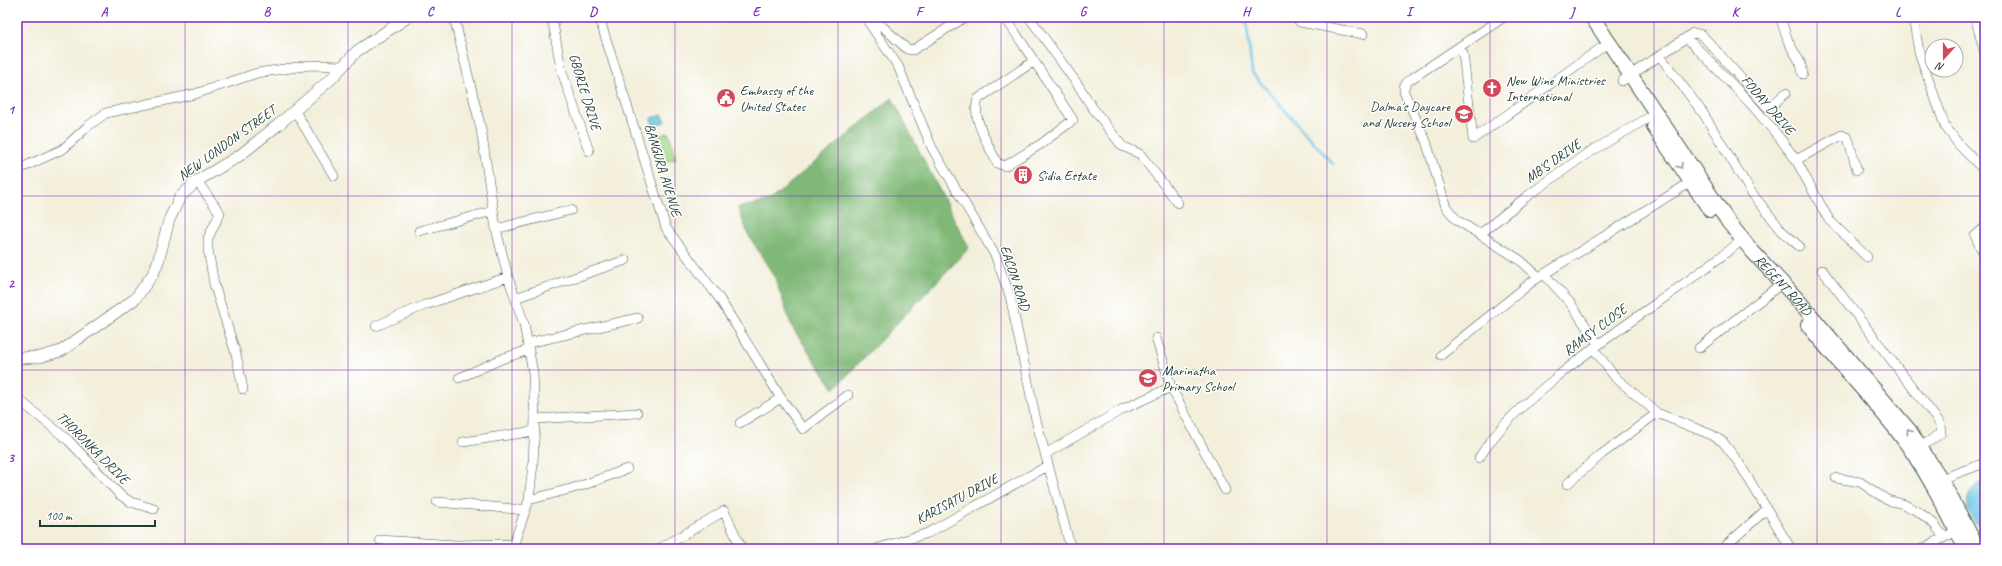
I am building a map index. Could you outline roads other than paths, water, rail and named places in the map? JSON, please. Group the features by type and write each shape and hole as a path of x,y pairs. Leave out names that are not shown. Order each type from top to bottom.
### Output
{"main road":[{"name":"REGENT ROAD","path":"1582,17 1601,48 1626,78 1739,242 1776,288 1819,331"},
{"name":"REGENT ROAD","path":"1592,17 1648,118 1695,180"},
{"name":"REGENT ROAD","path":"1739,242 1819,331 1841,358 1916,457 1961,528 1978,549"},
{"name":"REGENT ROAD","path":"1841,358 1893,410 1921,447 1941,479 1961,528 1966,549"}],"street":[{"name":"NEW LONDON STREET","path":"17,358 40,357 60,351 135,299 146,286 158,262 173,209 180,198 197,181 239,156 295,111 332,78 357,51 408,17"},
{"path":"380,540 513,547 529,500 535,431 533,373 528,346 496,229 481,129 454,17"},
{"name":"GBORIE DRIVE","path":"552,17 561,69 589,151"},
{"name":"BANGURA AVENUE","path":"599,17 666,228 719,298 781,398 803,429 805,429 848,395"},
{"path":"866,17 883,26 907,49 913,50 965,17"},
{"name":"EACON ROAD","path":"866,17 898,66 932,148 995,254 1010,296 1045,454 1071,549"},
{"path":"1005,17 1073,120 1041,144 1005,166 1001,165 997,163 978,120 975,106 978,99 1034,61"},
{"path":"1029,17 1092,107 1122,146 1140,154 1178,203"},
{"path":"1295,17 1300,22 1363,34"},
{"path":"1504,17 1408,81 1404,87 1404,92 1426,141 1444,204 1457,220 1520,260 1541,276 1571,304 1615,377 1657,414 1712,435 1722,442 1739,463 1791,549"},
{"path":"1780,17 1788,41 1801,64 1803,74"},
{"path":"1913,17 1921,59 1945,126 1959,145 1985,171"},
{"path":"1975,17 1985,54"},
{"path":"1626,78 1688,38 1693,33 1702,35 1767,107 1770,107 1786,93"},
{"name":"FODAY DRIVE","path":"1688,38 1751,104 1796,160 1829,220 1867,257"},
{"path":"1463,53 1473,139 1601,48"},
{"path":"1660,56 1703,113 1751,192 1782,231 1799,246"},
{"path":"17,170 63,150 88,126 106,113 195,94 257,73 311,65 342,66"},
{"path":"295,111 334,176"},
{"name":"MB'S DRIVE","path":"1480,234 1526,197 1585,155 1648,118"},
{"path":"1796,160 1842,135 1845,135 1848,138 1857,170"},
{"path":"1441,355 1541,276 1695,180"},
{"path":"197,181 220,213 208,238 208,249 214,284 236,354 242,389"},
{"path":"496,229 571,210"},
{"path":"418,231 494,211"},
{"path":"1985,226 1975,236 1985,256"},
{"name":"RAMSY CLOSE","path":"1479,458 1489,442 1515,413 1596,346 1739,242"},
{"path":"515,298 626,260"},
{"path":"1822,270 1939,422 1941,433 1921,447"},
{"path":"376,326 425,305 508,277"},
{"path":"1699,348 1776,288"},
{"path":"459,378 528,346 638,318"},
{"path":"1156,338 1171,387 1225,490"},
{"path":"1045,454 1123,409 1171,387"},
{"name":"THORONKA DRIVE","path":"17,398 69,441 125,499 136,505 154,509"},
{"path":"740,423 781,398"},
{"path":"535,419 637,413"},
{"path":"1568,484 1602,454 1657,414"},
{"path":"463,442 535,431"},
{"path":"1941,479 1985,463"},
{"name":"KARISATU DRIVE","path":"876,549 928,533 1048,466"},
{"path":"529,500 581,486 627,469"},
{"path":"1836,478 1860,482 1887,500 1904,504 1919,512 1934,524 1944,537"},
{"path":"437,502 525,510"},
{"path":"1722,549 1767,508"},
{"path":"660,549 724,511 742,549"},
{"path":"1922,549 1961,528"}],"water":[{"path":"663,115 665,122 653,125 651,118"},
{"path":"1985,479 1985,528 1980,526 1972,518 1969,513 1967,503 1968,497 1972,490"}],"waterway":[{"path":"1246,17 1252,73 1333,164"}],"place":[{"name":"New Wine Ministries International","path":"1492,88"},
{"name":"Embassy of the United States","path":"726,98"},
{"name":"Dalma's Daycare and Nusery School","path":"1464,114"},
{"name":"Sidia Estate","path":"1023,175"},
{"name":"Marinatha Primary School","path":"1148,378"}]}
